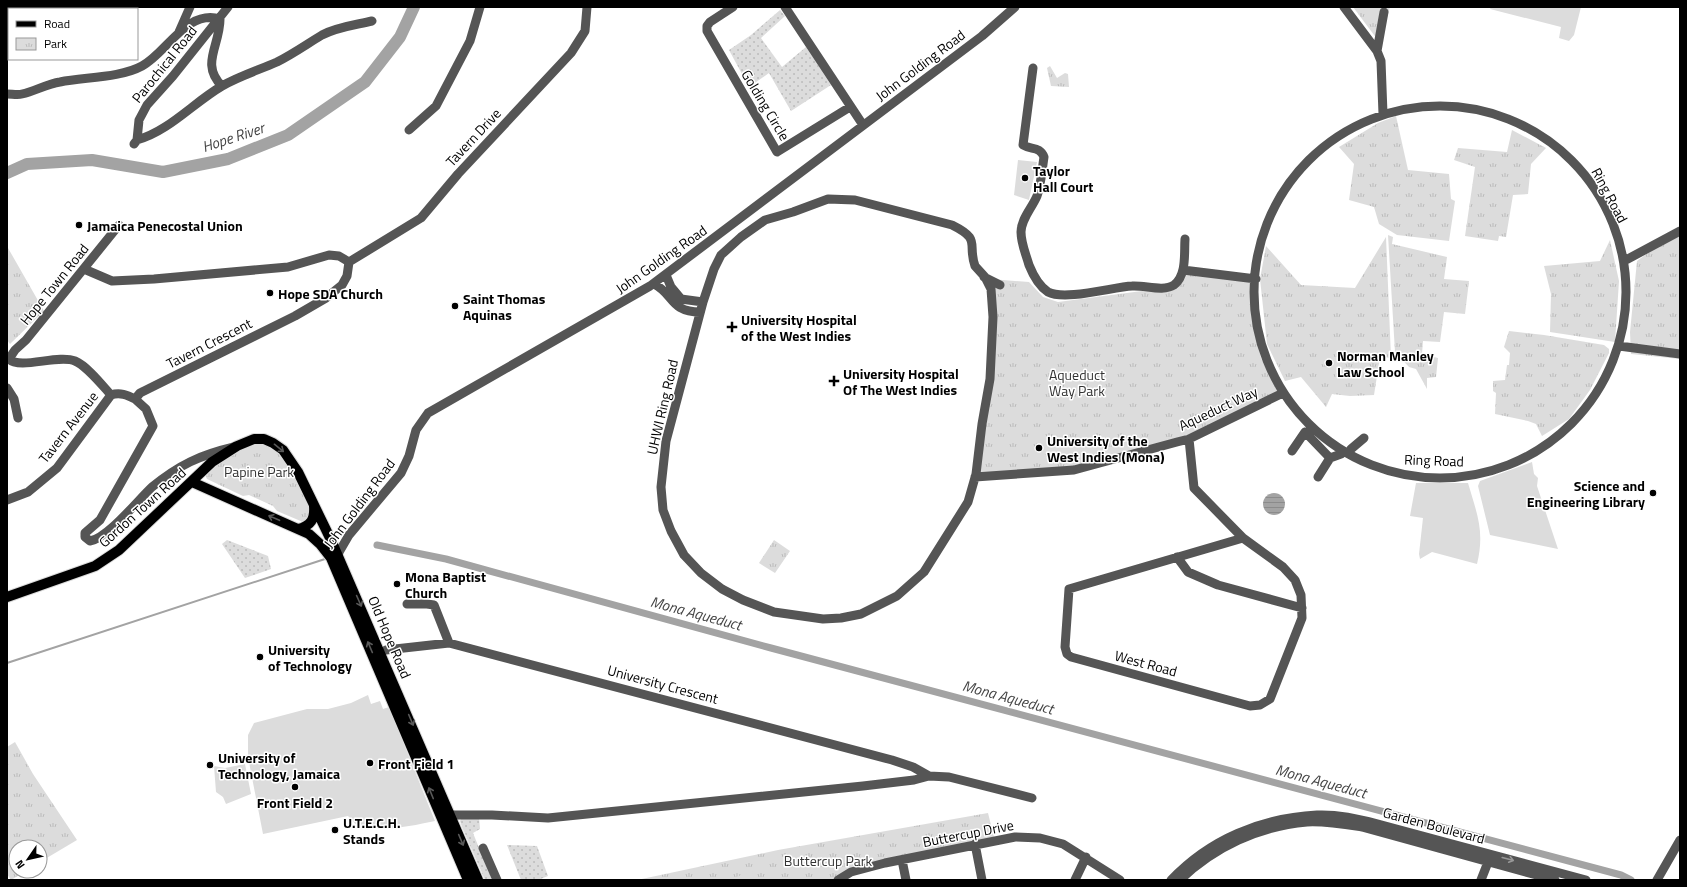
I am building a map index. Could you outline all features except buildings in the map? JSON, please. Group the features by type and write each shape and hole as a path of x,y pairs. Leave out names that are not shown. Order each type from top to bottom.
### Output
{"main road":[{"name":"Old Hope Road","path":"240,444 254,439 264,439 283,450 298,472 314,504 440,815 468,880"},
{"name":"Gordon Town Road","path":"7,597 95,566 119,550 212,462 240,444"},
{"name":"Old Hope Road","path":"192,482 298,528 320,544 335,558 478,880"},
{"path":"298,528 307,526 312,520 314,504"}],"street":[{"path":"179,32 190,7"},
{"name":"Parochical Road","path":"222,86 176,119 152,134 135,142 139,120 147,105 220,19 228,7"},
{"path":"409,130 436,106 470,42 480,7"},
{"name":"Tavern Drive","path":"349,262 421,218 458,174 571,54 585,31 587,7"},
{"name":"Golding Circle","path":"733,7 710,22 706,26 707,31 756,118 778,152 850,107"},
{"path":"785,7 863,125"},
{"name":"John Golding Road","path":"335,558 349,535 401,473 409,456 416,430 428,413 654,284 982,36 1015,7"},
{"path":"1344,7 1377,52 1380,61 1383,114"},
{"path":"1377,52 1384,12"},
{"path":"7,94 22,94 58,82 118,74 142,66 179,32 202,19 210,17 220,19 220,33 210,63 215,79 222,86 301,50 322,35 339,29 372,22"},
{"path":"1033,68 1023,145 1037,149 1042,152 1044,157 1037,195 1025,219 1021,232 1022,245 1032,271 1042,287 1050,292 1062,295 1133,286 1165,288 1174,284 1183,274 1185,239"},
{"name":"Ring Road","path":"1424,105 1461,107 1507,119 1534,132 1549,142 1580,168 1607,214 1624,261 1626,310 1619,346 1600,388 1570,425 1532,453 1505,466 1477,475 1444,477 1400,474 1347,452 1320,434 1290,403 1283,393 1267,360 1260,332 1256,304 1257,260 1268,221 1277,199 1313,157 1331,142 1366,121 1383,114 1424,105"},
{"name":"UHWI Ring Road","path":"828,199 855,200 952,225 970,237 975,266 991,290 992,299 990,374 975,477 968,502 924,572 897,596 861,614 841,618 824,619 774,612 743,600 722,589 701,574 684,555 671,531 663,510 661,487 666,441 703,302 714,269 721,255 741,236 765,220 828,199"},
{"name":"Hope Town Road","path":"111,395 94,376 76,361 58,358 20,363 8,360 26,340 119,225"},
{"path":"1624,261 1680,231"},
{"path":"84,269 112,281 154,279 288,267 329,255 339,256 349,262"},
{"name":"Tavern Crescent","path":"135,399 140,393 294,316 326,298 342,285 347,276 349,262"},
{"path":"1183,270 1256,279"},
{"path":"666,274 671,287 681,299 703,302"},
{"path":"982,278 1000,285"},
{"path":"654,284 658,286 677,306 692,312 700,312"},
{"path":"1619,346 1680,354"},
{"path":"7,388 14,400 18,418"},
{"path":"111,395 117,393 125,394 135,399 146,410 153,426 100,520 85,533 88,540 94,541 104,534 152,488 188,461 240,444"},
{"name":"Aqueduct Way","path":"975,477 1074,470 1189,439 1283,393"},
{"name":"Tavern Avenue","path":"7,500 28,492 57,468 111,395"},
{"path":"1292,451 1305,432 1330,458"},
{"path":"1351,449 1364,438"},
{"path":"1189,439 1194,488 1243,538"},
{"path":"1318,477 1330,458 1340,454"},
{"name":"West Road","path":"1243,538 1284,567 1295,580 1301,595 1302,618 1270,699 1260,706 1250,706 1071,657 1066,654 1065,647 1069,588 1177,557 1243,538"},
{"path":"1177,557 1188,572 1218,585 1302,608"},
{"path":"407,604 434,605 449,643"},
{"name":"University Crescent","path":"386,650 449,643 886,758 913,766 929,776"},
{"name":"University Crescent","path":"440,815 450,814 548,818 563,817 863,786 914,780 929,776 949,777 1032,798"},
{"name":"Garden Boulevard","path":"1171,880 1197,856 1236,833 1275,820 1318,815 1364,821 1489,858 1555,880"},
{"name":"Garden Boulevard","path":"1180,880 1210,856 1241,839 1276,827 1307,822 1330,822 1362,827 1586,880"},
{"name":"Buttercup Drive","path":"838,880 851,872 974,844 1015,837 1040,838 1064,844 1120,880"},
{"path":"1657,880 1680,840"},
{"path":"974,844 982,880"},
{"path":"483,848 497,880"},
{"path":"1076,880 1086,857"},
{"path":"1481,880 1489,858"},
{"path":"902,860 906,880"}],"green space":[{"path":"1353,7 1390,7 1380,43"},
{"path":"1491,7 1581,7 1574,35 1569,41 1559,38 1561,27 1490,9"},
{"path":"780,10 785,16 761,38 782,67 806,47 831,85 791,111 769,73 749,87 729,50 751,35"},
{"path":"1050,66 1057,78 1065,73 1068,74 1069,87 1051,86 1047,68"},
{"path":"1396,116 1408,170 1449,174 1451,199 1455,201 1449,241 1397,235 1379,224 1374,207 1349,200 1354,164 1339,147 1378,123"},
{"path":"1512,130 1546,148 1531,164 1528,194 1513,195 1506,237 1499,236 1498,241 1465,236 1475,167 1454,160 1458,148 1507,152"},
{"name":"Taylor Hall Court","path":"1018,160 1037,162 1029,200 1014,195"},
{"path":"1680,229 1680,359 1631,354 1630,332 1637,261"},
{"path":"1388,235 1393,237 1392,244 1447,257 1444,279 1469,281 1465,314 1444,312 1440,342 1423,341 1422,354 1438,358 1436,377 1427,378 1427,389 1416,369 1409,367 1395,352"},
{"path":"1386,237 1391,358 1380,357 1374,395 1350,396 1332,394 1326,407 1301,377 1285,381 1267,344 1260,279 1266,246 1301,285 1355,288"},
{"path":"1610,240 1619,281 1615,342 1550,332 1551,294 1544,266 1600,261"},
{"path":"8,248 44,311 10,344 7,340"},
{"name":"Aqueduct Way Park","path":"1185,272 1249,280 1251,313 1261,358 1278,392 1181,439 1073,468 978,474 990,393 990,279 1029,282 1043,297 1058,302 1142,291 1170,292"},
{"path":"1509,331 1604,345 1609,349 1609,353 1590,390 1569,419 1542,436 1536,424 1495,414 1496,393 1493,391 1493,381 1505,380 1507,365 1509,365 1510,353 1504,347"},
{"name":"Papine Park","path":"261,444 277,449 292,469 312,513 309,518 303,522 277,511 273,506 249,495 243,496 207,479 206,477 208,470 227,457 247,447"},
{"path":"1532,462 1534,474 1538,478 1537,486 1558,549 1490,535 1478,486 1480,481"},
{"path":"1416,483 1468,483 1477,514 1480,532 1477,564 1432,552 1420,559 1419,554 1423,518 1410,516"},
{"path":"227,540 268,556 271,569 245,578 222,544"},
{"path":"774,540 790,551 775,573 759,563"},
{"path":"368,695 371,704 380,701 383,709 389,707 435,821 385,829 357,825 348,816 263,834 248,757 248,735 254,723 307,709 328,709 351,703"},
{"path":"15,742 33,774 77,840 48,857 48,839 8,839 8,876 7,874 7,747"},
{"path":"245,764 251,794 226,804 223,797 216,792 214,766 225,768"},
{"name":"Buttercup Park","path":"988,813 994,837 834,880 637,880 778,850"},
{"path":"462,817 479,817 480,829 473,833 492,880 485,880 462,827 460,821"},
{"path":"507,845 537,846 548,876 538,880 521,880"},
{"path":"752,871 755,880 728,880"}],"shaded area":[{"path":"1270,493 1278,493 1285,500 1285,508 1278,515 1270,515 1263,508 1263,500"}],"waterway":[{"name":"Hope River","path":"7,173 27,164 92,160 163,172 228,159 288,135 365,82 400,37 414,7"},
{"name":"Mona Aqueduct","path":"377,545 446,559 771,648 1621,875 1631,880"},
{"path":"7,663 325,559"}],"place":[{"name":"Taylor Hall Court","path":"1025,178"},
{"name":"Jamaica Penecostal Union","path":"79,225"},
{"name":"Hope SDA Church","path":"270,293"},
{"name":"Saint Thomas Aquinas","path":"455,306"},
{"name":"University Hospital of the West Indies","path":"732,327"},
{"name":"Norman Manley Law School","path":"1329,363"},
{"name":"University Hospital Of The West Indies","path":"834,381"},
{"name":"University of the West Indies (Mona)","path":"1039,448"},
{"name":"Science and Engineering Library","path":"1653,493"},
{"name":"Mona Baptist Church","path":"397,584"},
{"name":"University of Technology","path":"260,657"},
{"name":"Front Field 1","path":"370,763"},
{"name":"University of Technology, Jamaica","path":"210,765"},
{"name":"Front Field 2","path":"295,787"},
{"name":"U.T.E.C.H. Stands","path":"335,830"}]}
